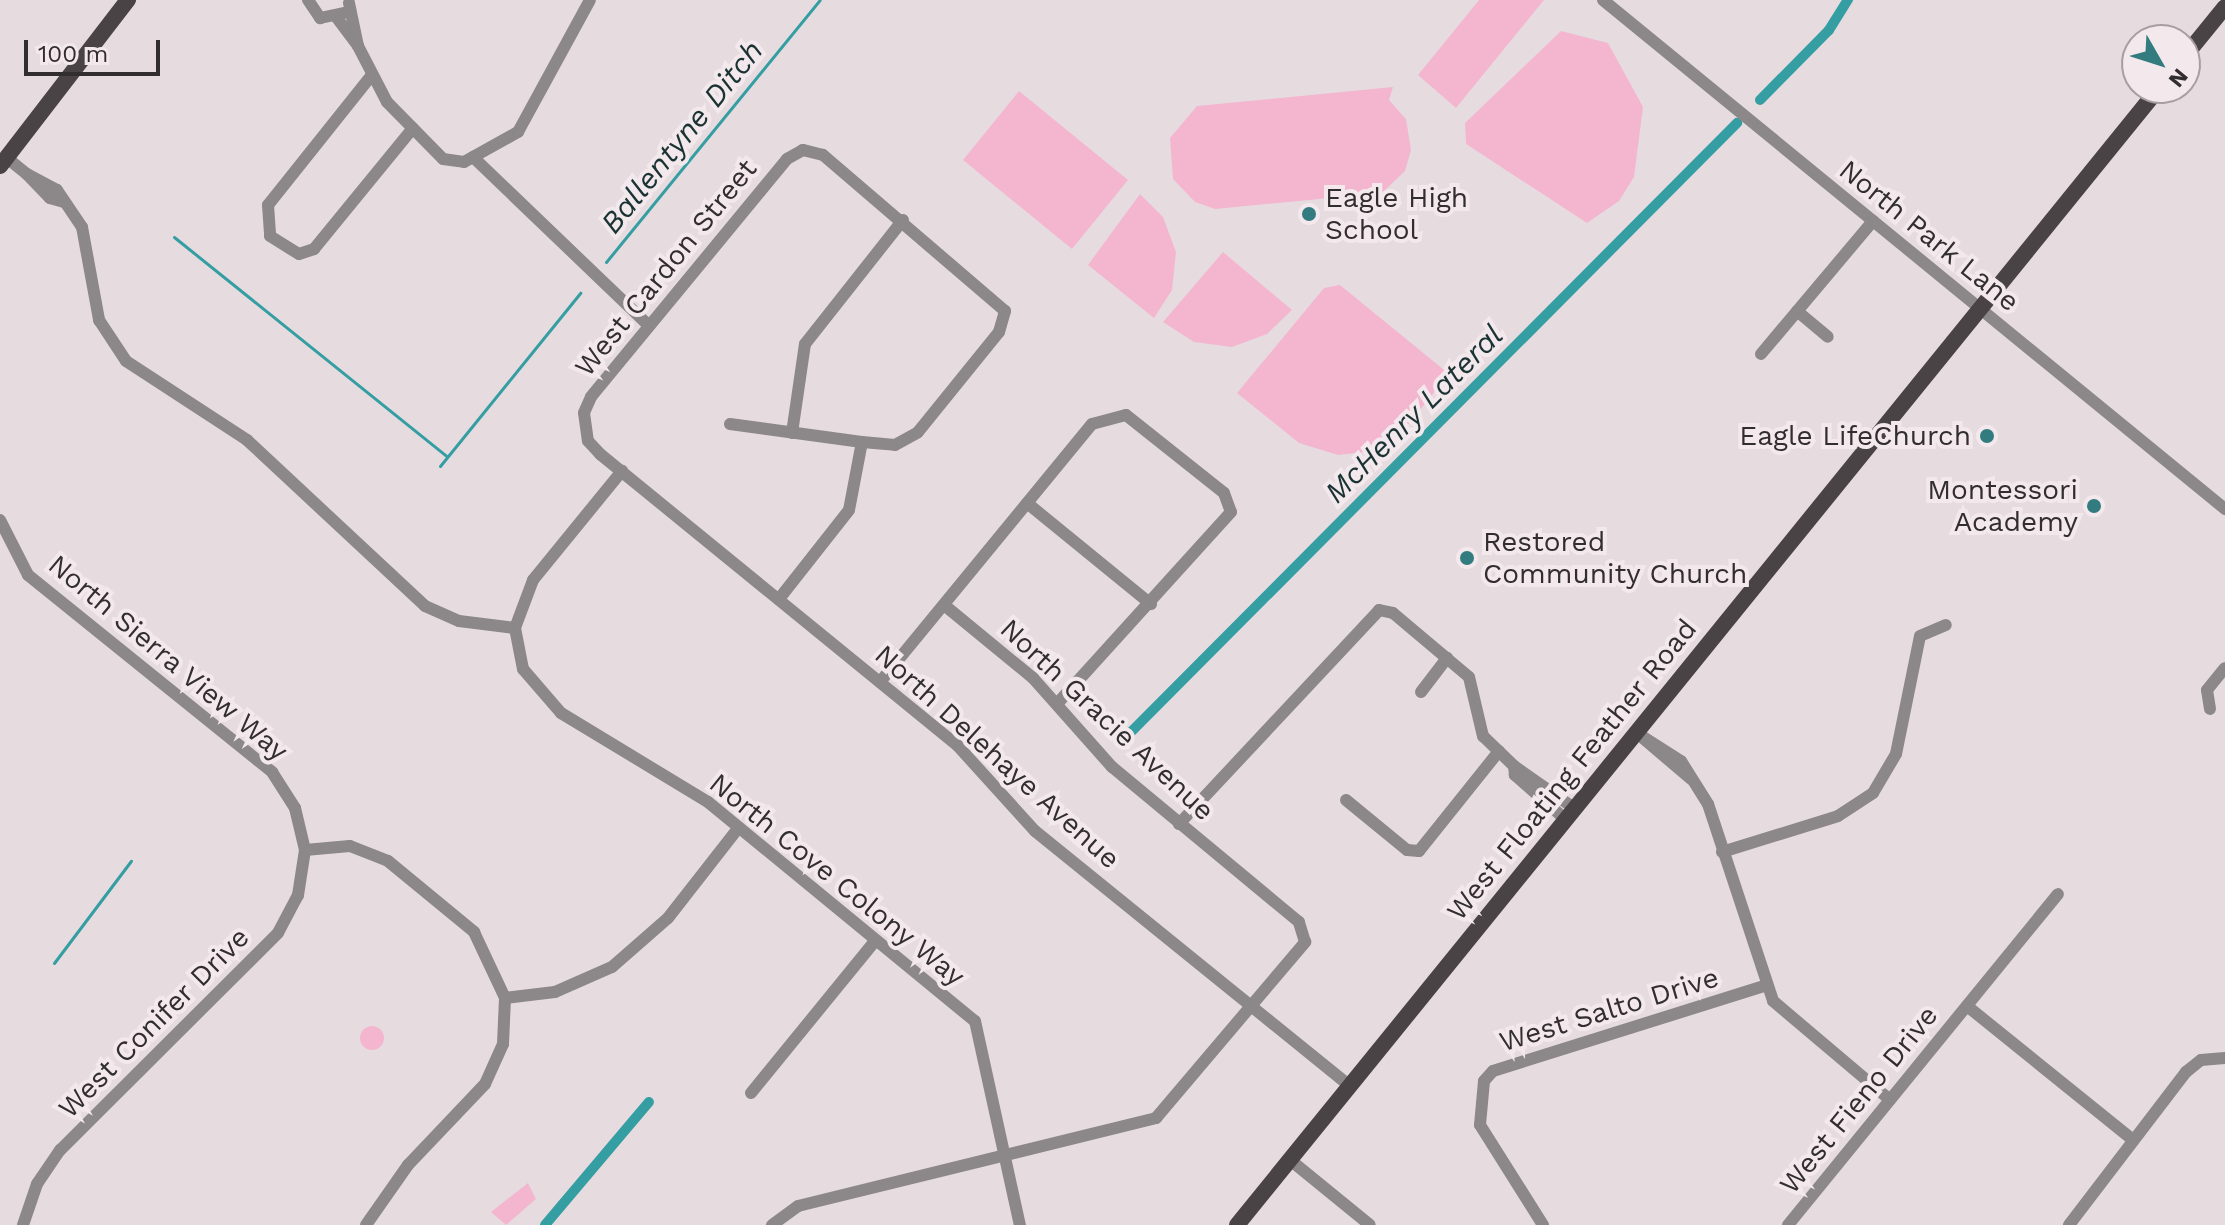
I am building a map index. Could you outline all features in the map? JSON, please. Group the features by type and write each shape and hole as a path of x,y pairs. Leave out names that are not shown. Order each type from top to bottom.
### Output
{"main road":[{"path":"3,162 128,0"},
{"path":"2201,36 2225,7"},
{"name":"West Floating Feather Road","path":"1237,1225 2146,104"}],"street":[{"path":"308,0 320,18 337,18"},
{"path":"349,2 358,46 371,76 413,128 453,163 473,157 518,132 590,0"},
{"name":"North Park Lane","path":"1603,0 2225,509"},
{"path":"337,18 349,2"},
{"path":"337,18 358,46"},
{"path":"371,76 264,217 270,236 288,251 307,253 413,128"},
{"name":"West Cardon Street","path":"584,428 591,397 787,159 803,150 823,155 903,220"},
{"path":"473,157 649,326"},
{"path":"3,162 27,174 38,174 64,202 88,240 99,320 126,361 247,440 425,606 459,621 515,628 526,591 622,471"},
{"path":"730,424 792,433 862,442 895,445 918,432 999,332 1005,311 903,220 805,344 792,433"},
{"path":"1761,354 1873,221"},
{"path":"1797,311 1828,337"},
{"path":"880,682 1092,424 1111,414 1133,419 1231,506 1227,523 1058,703"},
{"name":"North Delehaye Avenue","path":"584,428 622,471 957,745 1035,831 1349,1085"},
{"path":"779,599 849,510 862,442"},
{"path":"1027,503 1151,604"},
{"name":"North Sierra View Way","path":"0,520 36,582 272,772 295,808 305,850"},
{"name":"North Gracie Avenue","path":"944,605 1058,703 1112,767 1306,935 1303,949 1254,1008"},
{"path":"1179,824 1379,610 1393,613 1469,677 1483,736 1514,766 1515,775 1569,814"},
{"path":"1722,852 1838,816 1873,793 1896,754 1920,636 1946,625"},
{"name":"North Cove Colony Way","path":"515,628 523,669 561,713 739,827 981,1030 1002,1156 1020,1225"},
{"path":"1421,692 1447,658"},
{"path":"2210,709 2207,690 2225,668"},
{"path":"1637,733 1681,761 1691,779 1722,852 1764,986 1784,1012 1890,1100"},
{"path":"1346,800 1414,852 1499,751"},
{"path":"505,998 555,992 612,967 668,918 739,827"},
{"path":"305,850 350,846 388,861 474,932 505,998 503,1044 485,1084 408,1165 366,1225"},
{"name":"West Conifer Drive","path":"23,1225 37,1184 60,1150 278,933 298,895 305,850"},
{"name":"West Fieno Drive","path":"1788,1225 2058,894"},
{"path":"751,1093 875,941"},
{"name":"West Salto Drive","path":"1543,1225 1480,1125 1477,1093 1493,1071 1764,986"},
{"path":"1967,1006 2133,1140"},
{"path":"772,1225 798,1206 1165,1113 1254,1008"},
{"path":"2069,1225 2101,1193 2133,1140 2186,1072 2201,1060 2225,1058"},
{"path":"1289,1159 1370,1225"}],"shaded area":[{"path":"1479,0 1544,0 1456,108 1418,75"},
{"path":"1561,31 1608,43 1643,107 1634,177 1619,201 1587,223 1466,144 1465,123"},
{"path":"1393,87 1389,100 1406,119 1411,150 1405,171 1382,193 1215,209 1195,202 1173,179 1170,138 1197,106"},
{"path":"1019,91 1128,180 1072,249 963,160"},
{"path":"1140,194 1163,217 1176,252 1172,290 1154,318 1088,265"},
{"path":"1223,252 1292,310 1267,334 1232,347 1194,342 1163,322"},
{"path":"1340,285 1449,374 1407,426 1364,452 1338,455 1299,443 1237,393 1324,288"},
{"path":"372,1026 381,1029 384,1038 381,1047 372,1050 363,1047 360,1038 363,1029"},
{"path":"528,1183 536,1199 506,1225 491,1212"}],"waterway":[{"name":"Ballentyne Ditch","path":"606,262 820,0"},
{"name":"McHenry Lateral","path":"1760,100 1829,30 1848,0"},
{"name":"McHenry Lateral","path":"1125,738 1737,123"},
{"path":"174,237 446,456"},
{"name":"Ballentyne Ditch","path":"440,466 580,293"},
{"name":"Ballentyne Ditch","path":"54,963 131,861"},
{"name":"McHenry Lateral","path":"545,1225 649,1102"}],"place":[{"name":"Eagle High School","path":"1309,214"},
{"name":"Eagle LifeChurch","path":"1987,436"},
{"name":"Montessori Academy","path":"2094,506"},
{"name":"Restored Community Church","path":"1467,558"}]}
